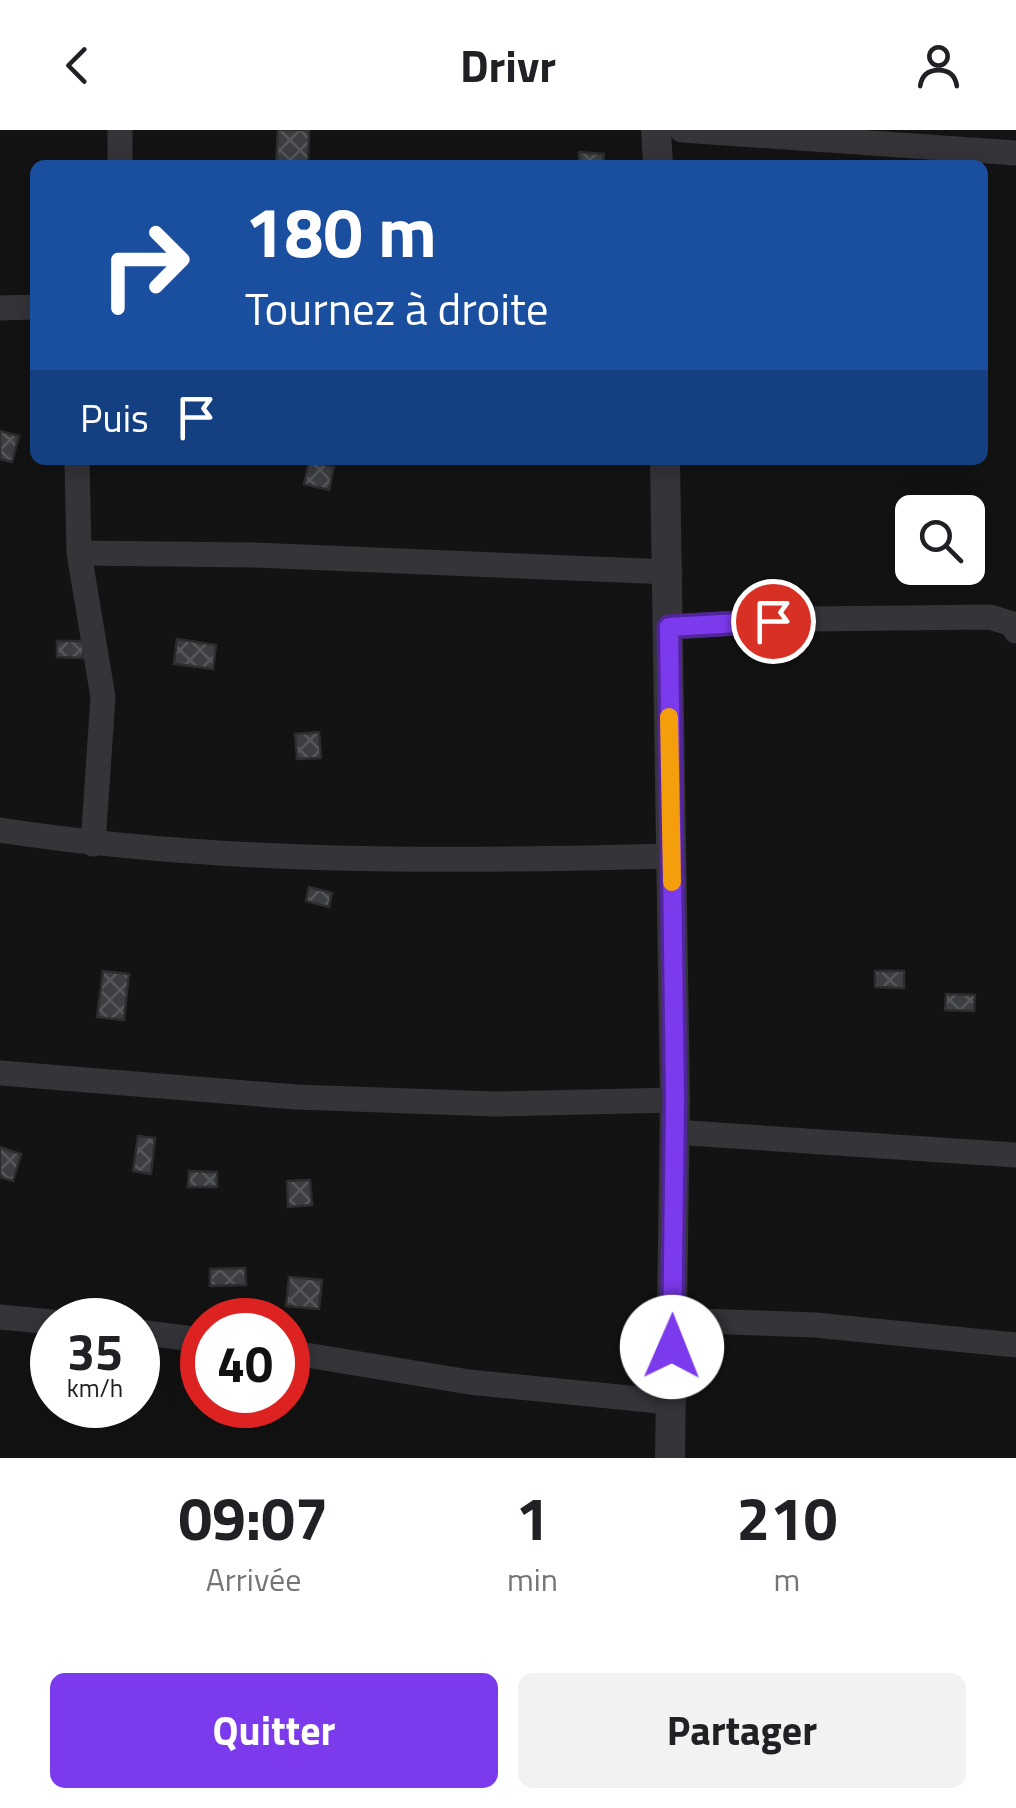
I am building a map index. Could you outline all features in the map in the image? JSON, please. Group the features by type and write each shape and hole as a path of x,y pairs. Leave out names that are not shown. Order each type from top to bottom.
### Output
{"street":[{"path":"120,130 120,160"},
{"path":"656,130 658,160"},
{"path":"682,130 886,138 1016,153"},
{"path":"0,308 30,307"},
{"path":"78,465 79,553 103,697 94,844"},
{"path":"666,465 675,1100 670,1458"},
{"path":"79,553 253,554 670,572"},
{"path":"669,627 808,619 990,617 1012,624 1016,631"},
{"path":"0,830 94,844 384,860 672,856"},
{"path":"0,1073 296,1097 495,1104 675,1100"},
{"path":"674,1132 1016,1155"},
{"path":"0,1317 30,1320"},
{"path":"674,1320 815,1324 1016,1345"},
{"path":"310,1356 469,1382 567,1388 669,1402"}],"building":[{"path":"278,130 309,130 308,160 276,160"},
{"path":"579,152 604,154 603,160 579,160"},
{"path":"0,431 19,436 12,462 0,459"},
{"path":"308,465 334,467 329,490 304,484"},
{"path":"177,639 216,645 213,669 174,664"},
{"path":"57,641 84,641 83,658 57,657"},
{"path":"319,732 321,758 297,759 295,734"},
{"path":"309,887 332,893 329,907 306,901"},
{"path":"103,971 129,974 124,1020 97,1017"},
{"path":"875,971 904,971 904,988 875,987"},
{"path":"946,994 975,995 974,1011 945,1010"},
{"path":"138,1136 155,1138 151,1174 133,1171"},
{"path":"0,1147 21,1154 13,1181 0,1177"},
{"path":"189,1171 217,1172 217,1187 188,1187"},
{"path":"310,1180 312,1205 288,1207 287,1181"},
{"path":"245,1268 246,1285 210,1286 210,1269"},
{"path":"289,1277 322,1280 319,1309 310,1308 310,1298 287,1298"}],"slow traffic":[{"path":"669,717 672,882"}],"route":[{"path":"672,1347 675,1100 669,627 773,621"}]}
